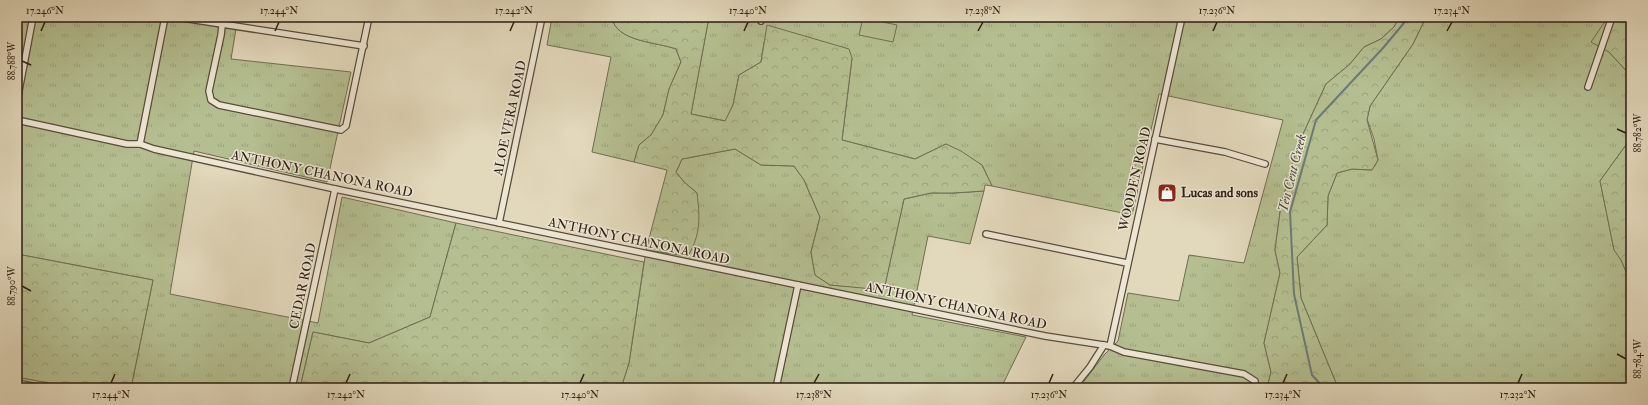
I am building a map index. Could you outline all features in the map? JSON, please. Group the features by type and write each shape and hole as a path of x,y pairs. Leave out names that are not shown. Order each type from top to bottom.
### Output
{"street":[{"path":"17,101 33,17"},
{"path":"140,144 165,17"},
{"path":"176,17 222,20 364,46"},
{"path":"222,20 221,35 209,91 211,100 219,105 341,130 346,126 369,17"},
{"name":"ALOE VERA ROAD","path":"499,223 542,17"},
{"name":"WOODEN ROAD","path":"1110,346 1182,17"},
{"path":"1588,87 1612,17"},
{"name":"ANTHONY CHANONA ROAD","path":"17,120 127,144 140,144 154,149 335,189 798,285 1038,334 1110,346 1124,352 1244,374 1255,381 1255,388"},
{"path":"1155,139 1225,152 1265,164"},
{"name":"CEDAR ROAD","path":"292,388 335,189"},
{"path":"986,234 1127,263"},
{"path":"776,388 798,285"},
{"path":"1073,388 1090,367 1104,345"},
{"path":"17,383 41,388"}],"green space":[{"path":"21,17 238,17 231,59 351,72 327,182 194,151 170,294 318,323 342,197 456,223 430,317 369,343 313,332 300,388 131,388 153,280 17,254 17,38"},
{"path":"552,17 612,17 615,25 621,32 629,36 638,40 676,49 681,62 669,89 663,115 651,135 639,145 634,162 592,152 611,57 547,45"},
{"path":"612,17 709,17 691,114 725,121 733,105 739,75 761,62 767,25 849,49 852,58 842,140 915,159 946,144 961,151 982,165 992,186 985,185 984,191 931,193 904,199 884,290 830,285 815,275 811,252 820,217 804,180 794,166 761,165 735,149 682,159 676,172 684,182 697,193 699,218 697,233 688,256 646,250 667,170 634,162 639,145 651,135 663,115 669,89 681,62 676,49 638,40 621,32 615,25"},
{"path":"709,17 1400,17 1394,27 1381,39 1364,47 1350,64 1326,84 1298,145 1281,205 1275,250 1280,273 1264,343 1271,372 1267,388 1079,388 1104,355 1118,341 1128,293 1179,301 1189,255 1244,263 1283,120 1159,94 1132,215 992,186 982,165 946,144 915,159 842,140 852,58 764,42 761,62 739,75 733,105 726,121 691,114"},
{"path":"1400,17 1426,17 1413,44 1370,106 1367,120 1378,160 1372,170 1352,169 1337,173 1328,196 1327,225 1297,257 1301,298 1336,383 1341,388 1267,388 1271,372 1264,343 1280,273 1275,250 1281,205 1298,145 1326,84 1350,64 1364,47 1381,39 1394,27"},
{"path":"1426,17 1608,17 1609,52 1631,76 1631,138 1600,181 1614,249 1621,260 1631,283 1631,388 1341,388 1336,383 1301,298 1297,257 1327,225 1328,196 1337,173 1352,169 1372,170 1378,160 1374,139 1367,119 1370,106 1413,44"},
{"path":"1608,17 1631,17 1631,76 1609,52 1591,42"},
{"path":"863,18 897,25 893,42 859,35"},
{"path":"1631,138 1631,283 1621,260 1614,250 1600,181"},
{"path":"735,149 761,165 794,166 804,180 820,217 811,252 815,275 830,285 884,289 904,199 931,193 984,191 970,244 928,236 912,315 1026,337 1001,388 621,388 629,363 646,250 687,256 697,193 684,182 676,172 682,159"},
{"path":"456,223 644,262 629,363 621,388 300,388 313,332 369,343 430,317"},
{"path":"17,254 153,280 131,388 75,388 17,377"},
{"path":"17,377 75,388 17,388"}],"waterway":[{"name":"Ten Cent Creek","path":"1324,388 1312,375 1294,294 1290,212 1316,120 1383,48 1409,17"}],"place":[{"name":"Lucas and sons","path":"1167,193"}]}
